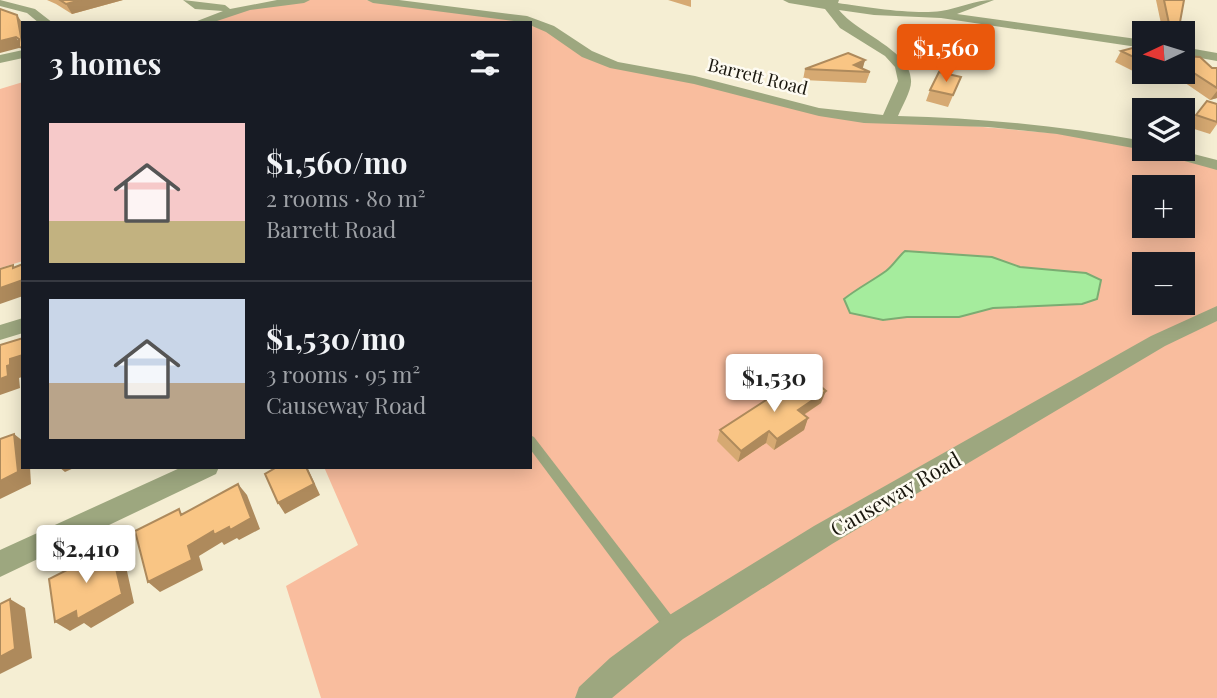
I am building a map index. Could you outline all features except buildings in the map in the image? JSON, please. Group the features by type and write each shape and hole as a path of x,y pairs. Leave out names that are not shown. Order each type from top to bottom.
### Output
{"street":[{"path":"202,21 248,7 304,0"},
{"name":"Barrett Road","path":"373,0 530,21"},
{"path":"789,0 941,15 1132,42"},
{"path":"941,15 988,0"},
{"path":"0,2 31,10 45,21"},
{"path":"194,4 248,7"},
{"path":"194,4 204,13 198,21"},
{"path":"832,4 844,25 889,53 901,66 905,81 889,119"},
{"name":"Barrett Road","path":"532,22 550,29 587,54 615,65 695,80 819,112 1057,130 1132,143"},
{"path":"1195,53 1217,57"},
{"path":"0,59 21,54"},
{"path":"1195,159 1217,165"},
{"name":"Causeway Road","path":"590,698 621,669 673,629 835,528 1158,341 1217,313"},
{"path":"0,333 21,326"},
{"path":"0,564 202,469"}],"lane":[{"path":"532,443 673,629"}],"shaded area":[{"path":"309,0 366,0 529,21 209,21 241,11"},
{"path":"532,23 597,59 842,115 1111,138 1132,143 1132,161 1195,159 1217,165 1217,698 321,698 286,586 358,545 325,469 532,469"},
{"path":"21,83 21,262 0,268 0,89"},
{"path":"905,251 992,257 1020,267 1086,273 1101,280 1097,299 1082,304 993,308 959,317 883,320 850,313 844,299 886,271"}]}
